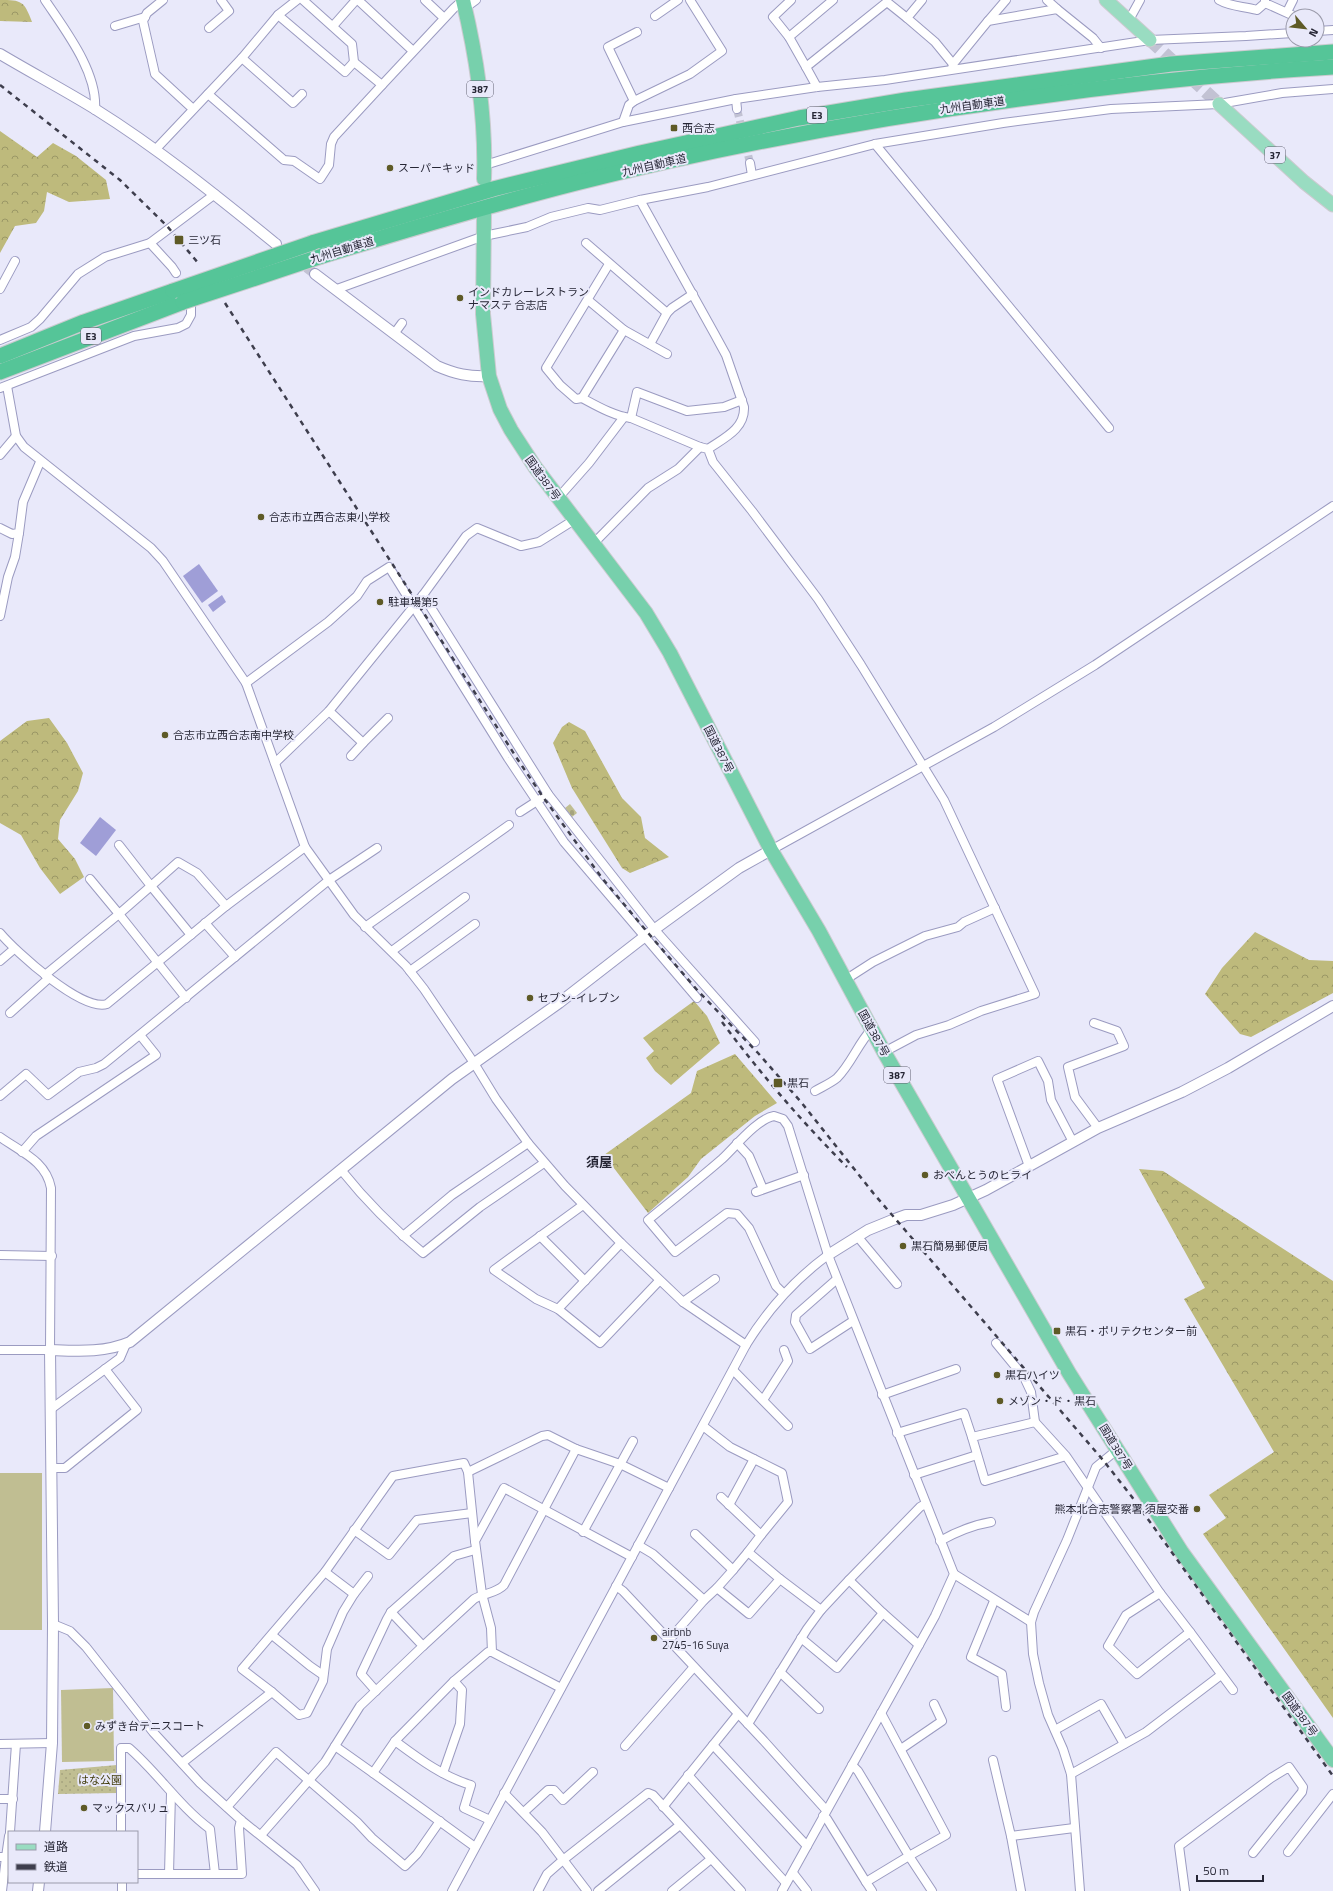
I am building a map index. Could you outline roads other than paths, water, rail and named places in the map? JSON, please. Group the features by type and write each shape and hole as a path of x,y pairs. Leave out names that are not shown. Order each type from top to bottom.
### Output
{"highway":[{"name":"387","path":"467,2 479,78 485,165 484,179"},
{"name":"九州自動車道","path":"0,356 84,322 312,243 493,189 640,152 799,118 906,100 1171,64 1333,52"},
{"name":"九州自動車道","path":"2,382 187,304 322,256 433,222 576,183 749,143 858,122 1092,89 1196,77 1333,67"},
{"name":"387","path":"484,214 483,314 489,376"},
{"name":"国道387号","path":"489,376 500,409 510,430 574,520 646,613 670,653 771,850 819,931 871,1030 1069,1373 1181,1551 1333,1760"}],"main road":[{"path":"1106,0 1150,40"},
{"name":"37","path":"1218,104 1304,182 1333,205"}],"street":[{"path":"45,0 76,46 86,66 96,102 95,110"},
{"path":"115,26 145,17 163,0"},
{"path":"209,28 229,11 221,0"},
{"path":"155,150 242,58 278,15 298,0"},
{"path":"303,0 352,44 354,62 382,85"},
{"path":"333,26 357,0 413,50"},
{"path":"425,0 444,18"},
{"path":"655,16 678,0"},
{"path":"623,122 629,105 634,101 690,74 722,51 690,0"},
{"path":"791,0 781,3 773,17 789,37 818,87"},
{"path":"789,37 833,0"},
{"path":"907,18 922,0"},
{"path":"952,66 1006,0"},
{"path":"1047,0 1093,38 1101,48"},
{"path":"1129,20 1140,0"},
{"path":"1219,0 1229,6 1241,6 1257,10 1265,1 1285,11"},
{"path":"806,67 886,1 935,42 952,66"},
{"path":"208,94 284,160 294,161 320,179 329,165 331,144 334,137 444,18 467,2"},
{"path":"988,21 1057,9"},
{"path":"278,15 345,72 354,62"},
{"path":"145,17 144,25 155,74 193,109"},
{"path":"634,101 608,47 638,32"},
{"path":"485,165 623,122 736,99 818,87 885,80 952,66 1101,48 1150,40 1246,36 1285,33"},
{"path":"0,54 95,110 155,150 215,194 276,244"},
{"path":"242,58 293,103 302,94"},
{"path":"337,289 484,236 527,226 552,217 588,208 600,210 640,200 708,187 875,144 1003,123 1111,109 1218,104 1282,93 1333,89"},
{"path":"736,99 737,108"},
{"path":"875,144 1108,428"},
{"path":"750,163 752,175"},
{"path":"0,340 31,327 78,274 105,257 152,242 215,194"},
{"path":"593,544 648,488 678,469 704,448 739,427 745,416 742,400 726,355 640,200"},
{"path":"152,242 176,273"},
{"path":"586,243 668,313"},
{"path":"0,289 15,261"},
{"path":"609,264 546,368 560,385 576,399 582,398 704,448 713,462 818,599 861,665 944,800 1035,994 981,1011 949,1025 916,1035 884,1052"},
{"path":"315,274 337,289 437,366 453,374 470,377 489,376"},
{"path":"650,344 672,308 693,294"},
{"path":"588,300 624,330 667,354"},
{"path":"187,304 192,315 186,324 178,328 134,336 2,382 16,436 24,447 40,462 151,548 159,557 246,683 305,847 365,927 410,971 474,1063 496,1099 544,1163 583,1205 659,1281 684,1302 746,1345"},
{"path":"394,334 402,323"},
{"path":"582,398 624,330"},
{"path":"558,498 627,417 637,392 687,412 724,407 742,400"},
{"path":"0,455 16,436"},
{"path":"0,616 8,577 15,557 23,502 40,462"},
{"path":"0,1350 103,1350 126,1344 147,1330 474,1063 559,1003 644,937 739,868 994,727 1095,665 1333,506"},
{"path":"274,763 329,711 423,595 466,536 477,528 521,546 539,542 574,520"},
{"path":"0,528 12,534 19,533"},
{"path":"246,683 328,622 357,596 367,580 389,566 536,802 564,842 697,998"},
{"path":"423,595 548,794 654,930 755,1042"},
{"path":"329,711 363,743"},
{"path":"351,756 388,718"},
{"path":"520,812 548,794"},
{"path":"365,927 509,825"},
{"path":"119,845 191,935"},
{"path":"0,933 14,949 47,977 85,1000 101,1006 107,1004 226,906 305,847"},
{"path":"0,1096 26,1074 48,1095 79,1072 100,1066 186,998 329,880 377,848"},
{"path":"10,1013 47,977 178,862 197,873 226,906"},
{"path":"90,880 186,998"},
{"path":"392,952 465,897"},
{"path":"845,980 873,962 925,936 958,927 964,922 995,908"},
{"path":"206,922 235,958"},
{"path":"410,971 475,924"},
{"path":"0,962 14,949"},
{"path":"452,1891 746,1345 761,1320 783,1294 812,1266 857,1236 895,1219 906,1216 922,1215 968,1199 1098,1128 1189,1089 1228,1068 1333,1006"},
{"path":"1094,1023 1117,1031 1124,1046 1068,1067 1075,1097 1098,1128"},
{"path":"815,1091 837,1078 852,1058 861,1040 871,1030"},
{"path":"22,1152 32,1140 48,1128 156,1055 140,1035"},
{"path":"1029,1166 997,1079 1038,1061 1048,1081 1050,1100 1073,1142"},
{"path":"783,1294 776,1286 749,1228 737,1214 727,1213 675,1252 648,1220 723,1158 737,1143 770,1117 783,1119 788,1126 828,1255 925,1504 954,1574 994,1601 1031,1622"},
{"path":"0,1137 45,1169 51,1188 52,1256 50,1350 53,1624 52,1744 45,1831"},
{"path":"403,1236 452,1195 528,1143"},
{"path":"737,1143 750,1156 760,1191 804,1175"},
{"path":"342,1171 362,1195 403,1236 423,1253 480,1206 544,1163"},
{"path":"583,1205 494,1270 536,1299 558,1309 600,1342 659,1281"},
{"path":"540,1236 585,1281"},
{"path":"857,1236 898,1284"},
{"path":"558,1309 621,1243"},
{"path":"0,1255 52,1256"},
{"path":"837,1279 796,1315 795,1322 808,1347 812,1349 853,1321"},
{"path":"684,1302 715,1280"},
{"path":"996,1343 1024,1377 1031,1392 1035,1422 1066,1456 1160,1593 1233,1690"},
{"path":"51,1409 120,1358 126,1344"},
{"path":"763,1400 788,1361 784,1350"},
{"path":"51,1468 65,1468 137,1410 105,1369"},
{"path":"882,1395 956,1369"},
{"path":"733,1370 788,1426"},
{"path":"897,1433 964,1413 985,1481 1066,1456"},
{"path":"972,1437 1035,1422"},
{"path":"669,1640 733,1570 788,1502 782,1473 730,1447 703,1426"},
{"path":"468,1472 542,1436 548,1435 576,1449 620,1464 669,1488"},
{"path":"583,1532 633,1441"},
{"path":"261,1835 325,1762 360,1706 423,1646 482,1594 500,1589 576,1449"},
{"path":"1080,1891 1071,1774 1063,1749 1048,1715 1039,1683 1033,1654 1031,1622 1034,1612 1067,1540 1096,1467 1118,1450"},
{"path":"914,1475 977,1455"},
{"path":"729,1505 754,1459"},
{"path":"368,1576 354,1594 343,1612 327,1649 323,1681 306,1713 299,1715 242,1669 325,1572 393,1476 464,1463 468,1472 475,1550 482,1594 491,1628 492,1652"},
{"path":"475,1541 504,1488 583,1532 632,1557"},
{"path":"721,1498 761,1535"},
{"path":"748,1724 801,1638 821,1610 920,1507 925,1504"},
{"path":"354,1530 389,1555 417,1520 472,1513"},
{"path":"940,1541 980,1523 991,1522"},
{"path":"695,1534 733,1570"},
{"path":"638,1545 653,1554 704,1600"},
{"path":"376,1691 361,1674 391,1612 454,1556 475,1550"},
{"path":"748,1552 780,1579 821,1610"},
{"path":"325,1572 354,1594"},
{"path":"782,1891 824,1813 882,1713 919,1645 954,1574"},
{"path":"717,1588 749,1614 780,1579"},
{"path":"849,1580 919,1645"},
{"path":"616,1586 623,1591 748,1724 824,1813 872,1891"},
{"path":"1160,1593 1126,1615 1108,1646 1137,1674 1190,1632"},
{"path":"994,1601 978,1636 971,1657 1002,1674 1006,1707"},
{"path":"391,1612 423,1646"},
{"path":"801,1638 837,1668 884,1613"},
{"path":"53,1624 70,1631 86,1647 153,1732 200,1783 241,1820 298,1865 315,1891"},
{"path":"272,1635 310,1666 323,1674"},
{"path":"373,1773 395,1741 454,1681 488,1652 492,1652 560,1688"},
{"path":"625,1746 694,1668"},
{"path":"780,1672 819,1709"},
{"path":"1071,1774 1146,1732 1221,1675"},
{"path":"443,1773 460,1724 462,1690 454,1681"},
{"path":"182,1763 272,1692"},
{"path":"901,1748 942,1721 934,1704"},
{"path":"1055,1730 1101,1704 1124,1744"},
{"path":"866,1882 946,1835 882,1713"},
{"path":"663,1806 738,1714"},
{"path":"395,1741 443,1773 471,1785 464,1808 490,1820"},
{"path":"0,1744 52,1744"},
{"path":"10,1831 16,1744"},
{"path":"713,1745 807,1846"},
{"path":"335,1746 475,1847"},
{"path":"121,1831 121,1748 129,1748 144,1761 171,1793 195,1818 210,1829 215,1874"},
{"path":"226,1807 276,1752 405,1866 417,1854 440,1821"},
{"path":"994,1760 1011,1836 1021,1891"},
{"path":"852,1765 858,1771 909,1856 932,1891"},
{"path":"1185,1891 1179,1846 1271,1778 1289,1767 1303,1787 1302,1792 1253,1854"},
{"path":"524,1812 548,1790 554,1790 563,1800 593,1772"},
{"path":"688,1775 775,1869 786,1883"},
{"path":"169,1874 171,1793"},
{"path":"504,1793 542,1832 587,1891"},
{"path":"538,1891 547,1874 648,1793 653,1795 741,1891"},
{"path":"1288,1852 1333,1794"},
{"path":"0,1800 13,1799"},
{"path":"138,1874 242,1874 239,1828 241,1820"},
{"path":"598,1891 680,1825"},
{"path":"1011,1836 1074,1828"},
{"path":"2,1891 3,1857 8,1840"},
{"path":"672,1891 711,1858"},
{"path":"792,1873 807,1891"}],"water":[{"path":"199,564 218,591 202,603 183,576"},
{"path":"222,595 226,602 213,612 208,605"},
{"path":"100,817 116,830 96,856 80,843"}],"tunnel":[{"path":"1150,40 1219,104"},
{"path":"737,109 750,163"},
{"path":"283,249 315,274"}],"railway":[{"path":"0,85 120,180 167,226 199,264"},
{"path":"225,303 518,760 602,878 698,991 758,1053 801,1102 874,1194 1103,1460 1132,1497 1333,1776"},
{"path":"722,1022 782,1097 847,1167"}],"place":[{"name":"西合志","path":"674,128"},
{"name":"スーパーキッド","path":"390,168"},
{"name":"三ツ石","path":"179,240"},
{"name":"インドカレーレストラン ナマステ 合志店","path":"460,298"},
{"name":"合志市立西合志東小学校","path":"261,517"},
{"name":"駐車場第5","path":"380,602"},
{"name":"合志市立西合志南中学校","path":"165,735"},
{"name":"セブン-イレブン","path":"530,998"},
{"name":"黒石","path":"778,1083"},
{"name":"おべんとうのヒライ","path":"925,1175"},
{"name":"黒石簡易郵便局","path":"903,1246"},
{"name":"黒石・ポリテクセンター前","path":"1057,1331"},
{"name":"黒石ハイツ","path":"997,1375"},
{"name":"メゾン・ド・黒石","path":"1000,1401"},
{"name":"熊本北合志警察署 須屋交番","path":"1197,1509"},
{"name":"airbnb 2745-16 Suya","path":"654,1638"},
{"name":"みずき台テニスコート","path":"87,1726"},
{"name":"マックスバリュ","path":"84,1808"}],"district":[{"name":"須屋","path":"599,1162"}],"park label":[{"name":"はな公園","path":"100,1780"}]}
